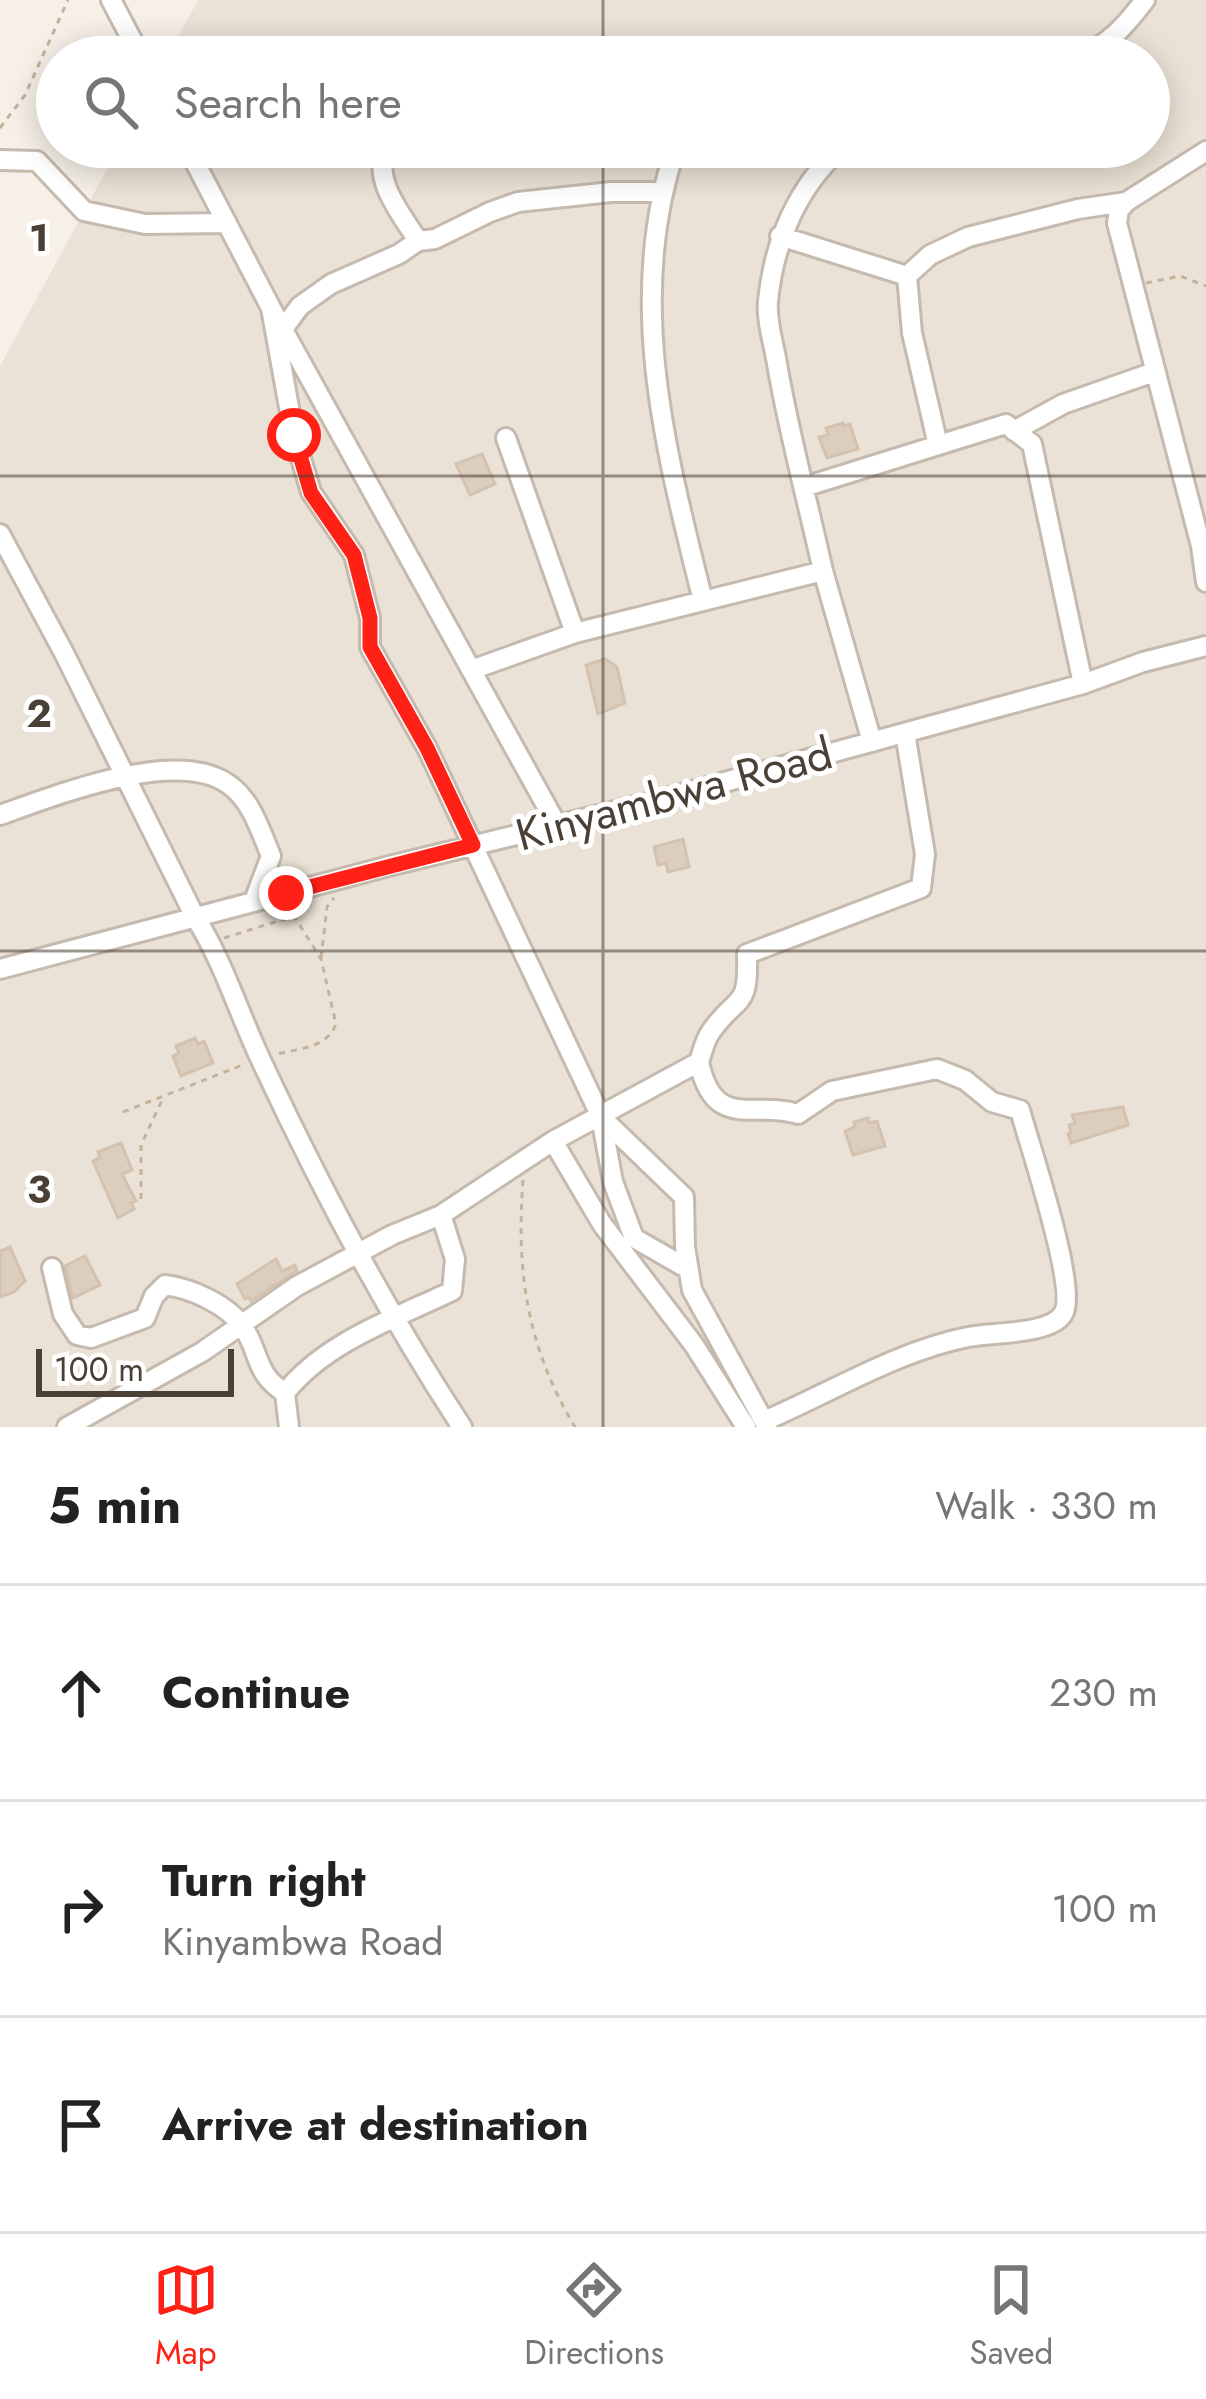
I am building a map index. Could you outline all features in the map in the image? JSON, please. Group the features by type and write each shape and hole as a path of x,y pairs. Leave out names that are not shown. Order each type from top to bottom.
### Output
{"street":[{"path":"111,0 130,36"},
{"path":"1115,36 1145,0"},
{"path":"1206,151 1126,202 1117,223 1201,546 1206,582"},
{"path":"0,160 36,161"},
{"path":"44,168 84,212 145,224 227,223"},
{"path":"199,168 556,825"},
{"path":"381,168 386,189 418,241"},
{"path":"669,168 660,192 649,332 674,483 703,601"},
{"path":"814,168 780,236 767,306 823,571 872,742"},
{"path":"283,329 300,305 331,284 418,241 435,239 518,202 660,192"},
{"path":"907,276 930,256 968,237 1078,208 1126,202"},
{"path":"780,236 907,276"},
{"path":"907,276 912,333 938,445"},
{"path":"271,308 294,435 311,493 354,555 370,618 370,647 427,748 601,1117 613,1182 634,1238 688,1269"},
{"path":"1014,431 1063,404 1154,372"},
{"path":"804,487 1006,424 1032,444 1083,684"},
{"path":"506,438 574,633"},
{"path":"0,534 212,943 260,1058 359,1253 394,1320 462,1427"},
{"path":"471,670 574,633 823,571"},
{"name":"Kinyambwa Road","path":"0,969 872,742 1206,646"},
{"path":"759,1425 940,1343 993,1332 1048,1328 1064,1313 1068,1297 1020,1110 992,1102 965,1080 937,1069 832,1090 798,1114 777,1107 756,1114 727,1107 703,1079 699,1062 710,1033 739,1005 748,989 747,954 921,888 925,854 905,733"},
{"path":"0,815 90,784 123,778 178,771 227,783 260,827 271,856 254,901"},
{"path":"67,1427 242,1326 297,1286 441,1215 553,1142 699,1062"},
{"path":"601,1117 685,1196 692,1290 759,1425"},
{"path":"553,1142 602,1224 759,1425"},
{"path":"289,1427 285,1393 302,1371 341,1345 452,1291 455,1259 441,1215"},
{"path":"52,1268 63,1314 77,1335 91,1338 146,1318 154,1296 166,1285 206,1298 242,1326 268,1382 285,1393"}],"path":[{"path":"52,36 68,0"},
{"path":"0,128 36,70"},
{"path":"1133,287 1180,276 1206,286"},
{"path":"123,1112 260,1058 317,1044 334,1032 321,959 327,907 352,876"},
{"path":"212,943 293,916 321,959"},
{"path":"141,1199 141,1145 164,1096"},
{"path":"525,1161 520,1253 529,1320 551,1388 575,1427"}],"shaded area":[{"path":"198,0 1206,0 1206,1427 0,1427 0,366 108,168 1170,168 1170,36 178,36"}],"building":[{"path":"850,424 858,449 827,458 819,437 828,435 826,428"},
{"path":"482,454 495,484 470,495 456,464"},
{"path":"605,659 617,667 625,703 598,714 586,665"},
{"path":"683,839 689,867 668,872 666,863 658,865 654,847"},
{"path":"195,1038 198,1044 204,1041 213,1063 181,1076 173,1056 179,1053 176,1046"},
{"path":"1123,1107 1128,1125 1071,1143 1072,1115"},
{"path":"868,1118 869,1123 877,1121 885,1146 853,1155 845,1131"},
{"path":"121,1143 132,1170 122,1174 136,1201 131,1203 134,1209 118,1218 93,1161 100,1158 98,1152"},
{"path":"10,1247 25,1281 0,1297 0,1251"},
{"path":"85,1256 100,1285 73,1298 65,1266"},
{"path":"276,1259 282,1271 295,1265 297,1271 251,1301 245,1299 237,1284"}],"route":[{"path":"286,893 473,845 427,748 370,647 370,618 354,555 311,493 294,435"}]}
